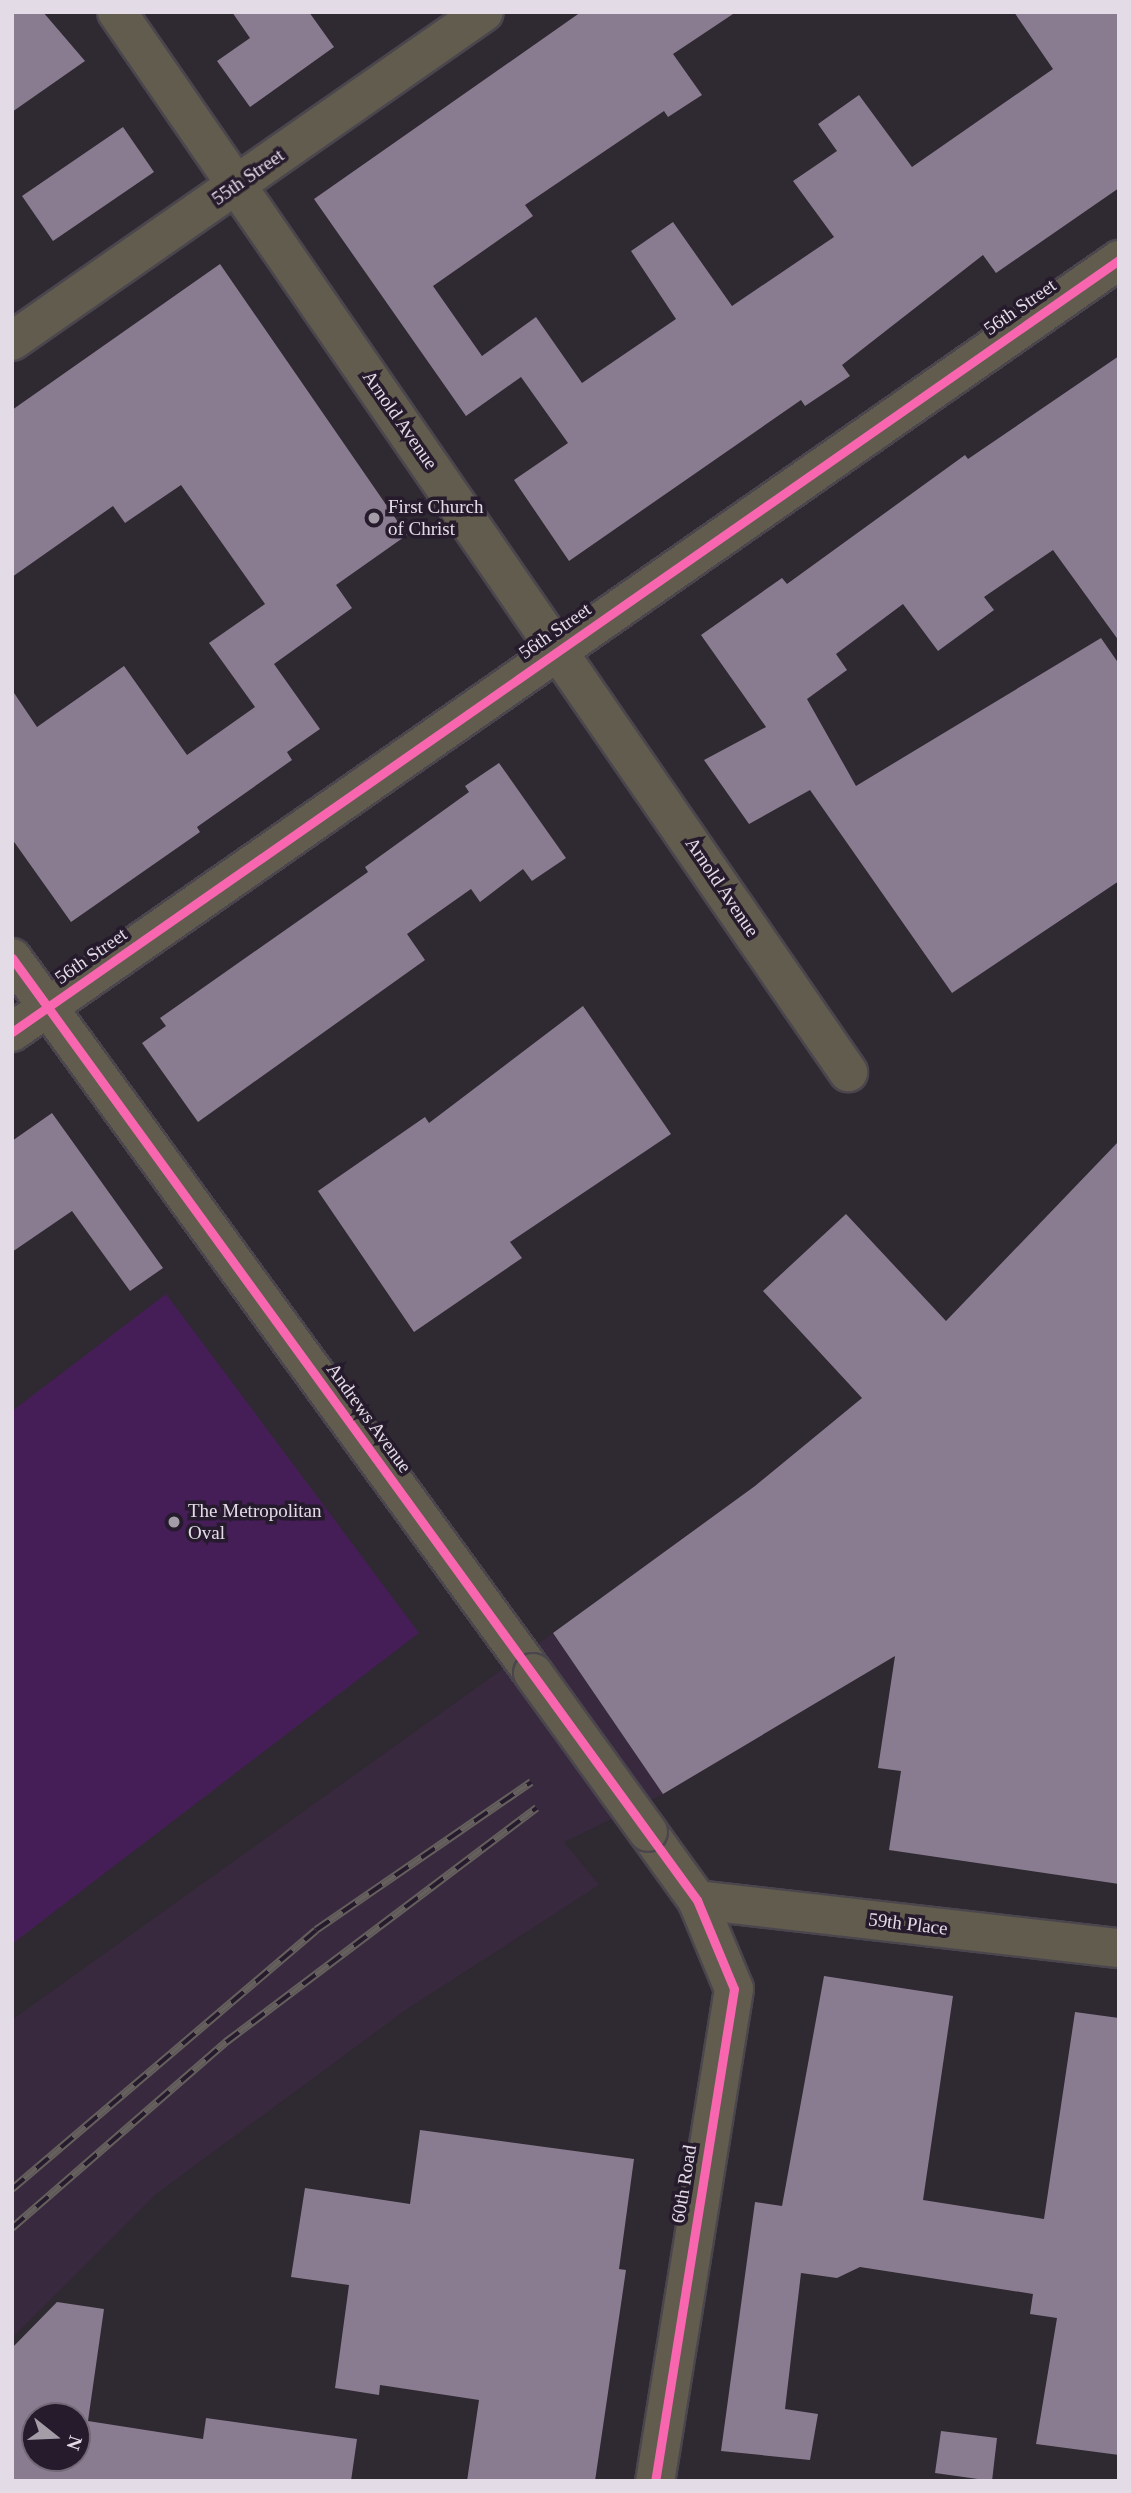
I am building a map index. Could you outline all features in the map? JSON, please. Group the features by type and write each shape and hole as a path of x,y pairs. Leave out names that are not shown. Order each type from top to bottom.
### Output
{"street":[{"name":"Arnold Avenue","path":"117,12 560,649 848,1072"},
{"name":"55th Street","path":"12,341 484,12"},
{"name":"56th Street","path":"12,1032 1119,260"},
{"name":"Andrews Avenue","path":"12,958 698,1900"},
{"name":"59th Place","path":"698,1900 1119,1948"},
{"name":"60th Road","path":"655,2481 734,1989 698,1900"}],"shaded area":[{"name":"The Metropolitan Oval","path":"166,1294 419,1633 12,1944 12,1411"},
{"path":"553,1633 663,1794 564,1842 599,1885 407,2009 156,2194 12,2338 12,2020"}],"building":[{"path":"12,12 43,12 85,61 12,112"},
{"path":"232,12 309,12 334,47 250,107 217,61 250,38"},
{"path":"581,12 736,12 673,54 702,95 668,117 664,111 525,205 533,216 433,286 482,356 536,317 582,383 676,319 631,251 673,222 732,306 834,237 793,181 837,151 818,124 859,95 912,167 1053,69 1014,12 1119,12 1119,188 996,273 983,255 842,365 850,376 805,406 801,400 569,561 514,480 568,443 521,377 466,416 314,199"},
{"path":"123,127 154,172 53,241 22,196"},
{"path":"220,264 407,535 336,585 352,608 274,664 320,729 287,752 292,760 197,827 200,832 71,922 12,839 12,690 37,727 124,666 187,755 255,707 209,643 265,604 181,485 125,523 113,506 12,577 12,410"},
{"path":"1119,356 1119,641 1053,550 984,597 994,610 938,651 903,604 836,654 847,670 807,699 856,786 1101,638 1119,664 1119,881 952,993 810,790 749,824 704,760 766,727 701,635 782,578 787,584 965,455 968,459"},
{"path":"499,763 566,858 532,881 523,869 480,902 471,889 407,934 425,960 198,1122 142,1043 166,1026 160,1018 368,872 365,867 469,792 465,786"},
{"path":"583,1006 671,1134 510,1242 522,1258 414,1332 318,1191 425,1117 429,1123"},
{"path":"52,1113 163,1268 130,1291 72,1211 12,1252 12,1141"},
{"path":"1119,1141 1119,1884 889,1850 901,1771 878,1768 895,1656 663,1794 553,1633 755,1486 862,1398 763,1291 846,1214 946,1321"},
{"path":"824,1976 953,1996 923,2200 1044,2219 1075,2012 1119,2018 1119,2455 1036,2444 1057,2318 1030,2314 1033,2294 860,2267 837,2278 801,2273 785,2409 818,2414 810,2460 721,2451 755,2202 782,2206"},
{"path":"420,2130 634,2159 619,2269 626,2270 595,2481 467,2481 479,2400 380,2385 379,2395 335,2388 349,2285 291,2277 305,2188 410,2204"},
{"path":"57,2302 104,2309 91,2402 21,2402 21,2472 91,2472 91,2421 203,2439 206,2418 357,2439 351,2481 12,2481 12,2348"},
{"path":"941,2431 997,2438 992,2481 935,2473"}],"railway":[{"path":"12,2189 316,1930 531,1782"},
{"path":"12,2228 226,2042 537,1808"}],"cycle path":[{"path":"12,1032 1119,260"},
{"path":"12,958 697,1900 734,1989 655,2481"}],"place":[{"name":"First Church of Christ","path":"374,518"},
{"name":"The Metropolitan Oval","path":"174,1522"}]}
